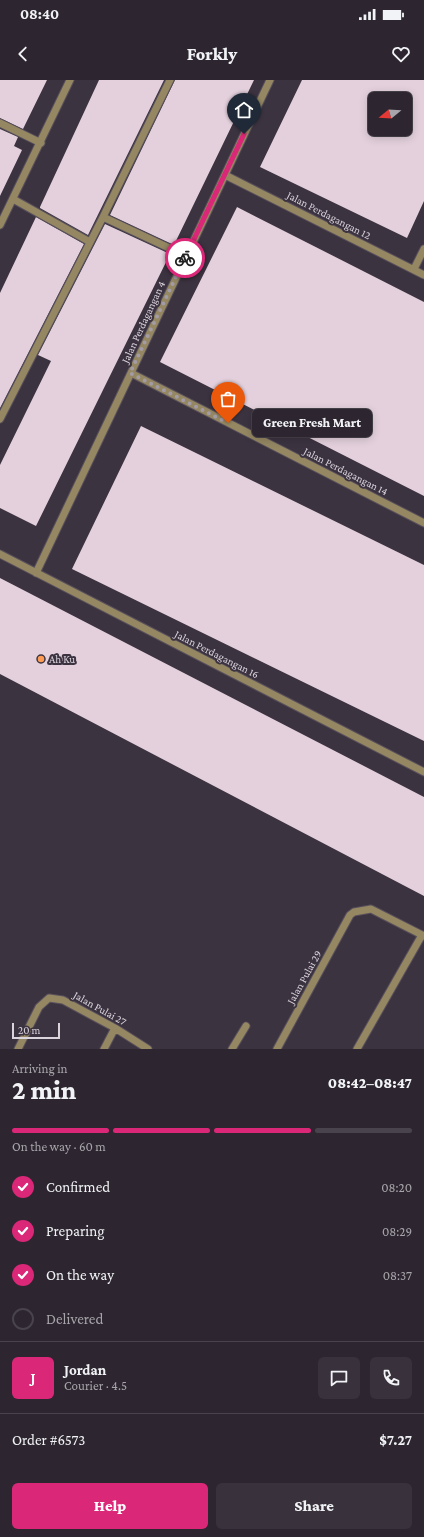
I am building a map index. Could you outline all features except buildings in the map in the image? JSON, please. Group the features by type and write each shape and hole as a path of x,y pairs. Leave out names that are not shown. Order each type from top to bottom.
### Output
{"street":[{"path":"0,225 70,80"},
{"path":"0,419 103,217 170,80"},
{"name":"Jalan Perdagangan 4","path":"36,573 270,80"},
{"path":"0,123 41,142"},
{"name":"Jalan Perdagangan 12","path":"225,175 424,275"},
{"path":"13,198 90,242"},
{"path":"103,217 186,256"},
{"path":"414,269 424,249"},
{"name":"Jalan Perdagangan 14","path":"130,373 424,523"},
{"name":"Jalan Perdagangan 16","path":"0,554 424,772"},
{"name":"Jalan Pulai 29","path":"277,1049 350,915 354,912 371,909 423,936"},
{"path":"357,1049 423,936"},
{"name":"Jalan Pulai 27","path":"18,1049 39,1007 49,998 63,1000 115,1028 148,1049"},
{"path":"232,1049 246,1026"},
{"path":"104,1049 115,1028"}],"way so far":[{"path":"185,258 130,373 228,423"}],"place":[{"name":"Green Fresh Mart","path":"228,423"},
{"name":"Ah Ku","path":"41,659"}],"route":[{"path":"185,258 244,134"}]}
